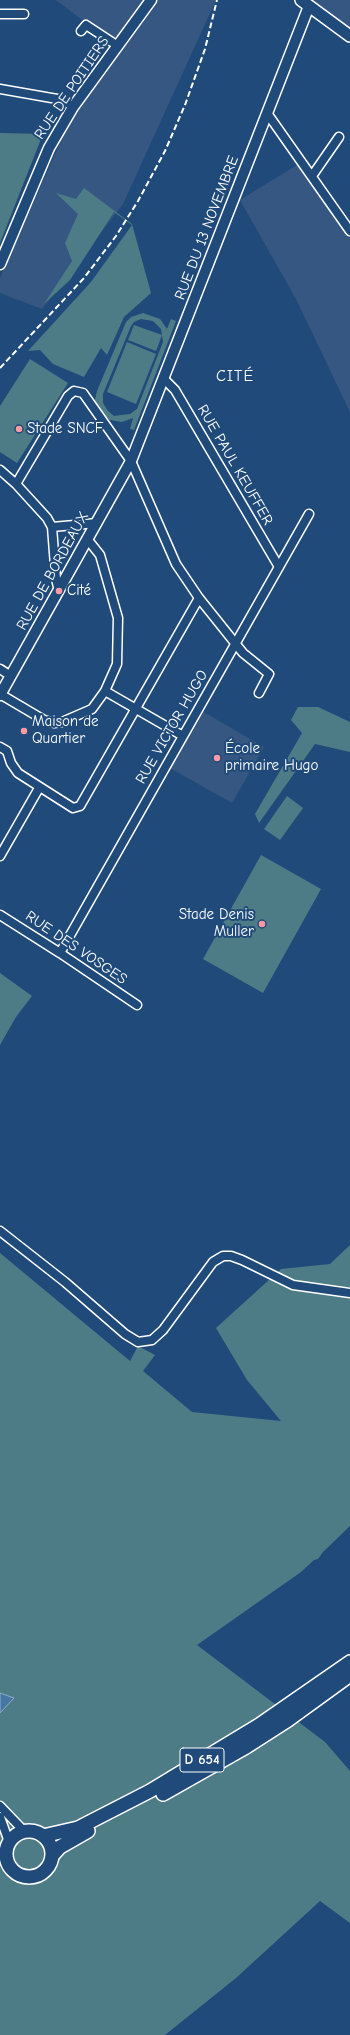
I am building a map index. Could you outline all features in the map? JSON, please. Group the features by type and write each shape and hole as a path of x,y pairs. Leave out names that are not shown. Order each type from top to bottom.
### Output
{"highway":[{"name":"D 654","path":"43,1836 78,1828 155,1788 259,1725 350,1662"},
{"name":"D 654","path":"52,1856 60,1847 74,1838 225,1760 288,1720 350,1675"},
{"path":"24,1831 37,1832 43,1836 52,1848 52,1856 48,1869 37,1877 24,1877 6,1872 5,1850 13,1837 24,1831"}],"main road":[{"path":"305,3 350,36"}],"street":[{"name":"RUE DE POITIERS","path":"0,264 49,148 74,107 151,0"},
{"name":"RUE DU 13 NOVEMBRE","path":"132,461 268,113 305,3"},
{"path":"0,14 24,14"},
{"path":"81,31 86,25 118,46"},
{"path":"0,89 63,100 74,107"},
{"path":"268,113 350,231"},
{"path":"312,176 339,137"},
{"name":"RUE PAUL KEUFFER","path":"164,379 175,390 278,567"},
{"path":"16,484 68,396 74,390 83,393 132,461 176,564 198,598 235,644 269,674 259,693"},
{"name":"RUE DE BORDEAUX","path":"0,695 132,461"},
{"path":"0,470 16,484 47,518 52,527 56,579 60,591"},
{"name":"RUE VICTOR HUGO","path":"60,953 309,514"},
{"path":"52,527 97,523"},
{"path":"0,695 44,720 54,723 62,722 92,709 105,691 117,664 118,618 100,555 88,540"},
{"path":"0,747 7,751 11,763 18,773 39,788 73,808 80,806 198,598"},
{"path":"0,669 11,676"},
{"path":"105,691 183,736"},
{"path":"0,856 39,788"},
{"name":"RUE DES VOSGES","path":"0,915 60,953 136,1006"},
{"path":"0,1231 65,1282 124,1334 138,1342 152,1340 163,1330 213,1262 222,1256 231,1256 242,1260 293,1285 350,1293"},
{"path":"0,1806 24,1831"},
{"path":"0,1816 5,1850"}],"shaded area":[{"path":"56,0 216,0 123,204 42,309 0,293 0,278 65,132 115,45"},
{"path":"307,0 350,0 350,31"},
{"path":"302,162 350,234 350,412 296,299 240,200"},
{"name":"École primaire Hugo","path":"202,711 264,747 232,803 170,768"},
{"path":"0,1693 14,1698 0,1713"}],"green space":[{"path":"0,133 43,134 0,243"},
{"path":"84,188 132,224 151,293 124,317 107,355 101,348 84,377 53,364 40,350 28,351 91,282 132,225 114,212 70,280 44,304 72,261 65,243 78,214 56,193 76,199"},
{"path":"143,313 160,319 167,329 171,319 176,321 134,430 130,429 133,418 122,422 110,420 103,415 95,400 97,391 126,322 131,317","holes":["141,319 153,321 161,329 163,342 137,409 130,414 114,416 108,411 103,403 103,394 131,326 134,322"]},
{"path":"134,325 162,335 156,351 128,340"},
{"path":"127,342 156,354 136,404 107,392"},
{"name":"Stade SNCF","path":"30,359 68,383 17,463 0,452 0,406"},
{"path":"298,707 318,707 350,722 350,752 315,744 259,823 255,814 302,733 291,720"},
{"path":"287,796 303,808 280,840 264,829"},
{"name":"Stade Denis Muller","path":"261,855 321,889 263,993 203,959"},
{"path":"0,973 32,996 16,1017 0,1045"},
{"path":"350,1245 350,1526 323,1552 318,1559 314,1560 301,1572 197,1645 325,1742 350,1771 350,1923 320,1901 236,1978 165,2035 0,2035 0,1253 130,1361 138,1346 155,1355 143,1371 192,1412 281,1421 247,1380 216,1328 281,1269 330,1264"}],"railway":[{"path":"0,368 84,278 116,236 138,201 165,151 185,105 205,49 217,0"}],"place":[{"name":"Stade SNCF","path":"19,429"},
{"name":"Cité","path":"59,591"},
{"name":"Maison de Quartier","path":"24,731"},
{"name":"École primaire Hugo","path":"217,758"},
{"name":"Stade Denis Muller","path":"262,924"}],"district":[{"name":"CITÉ","path":"235,376"}]}
